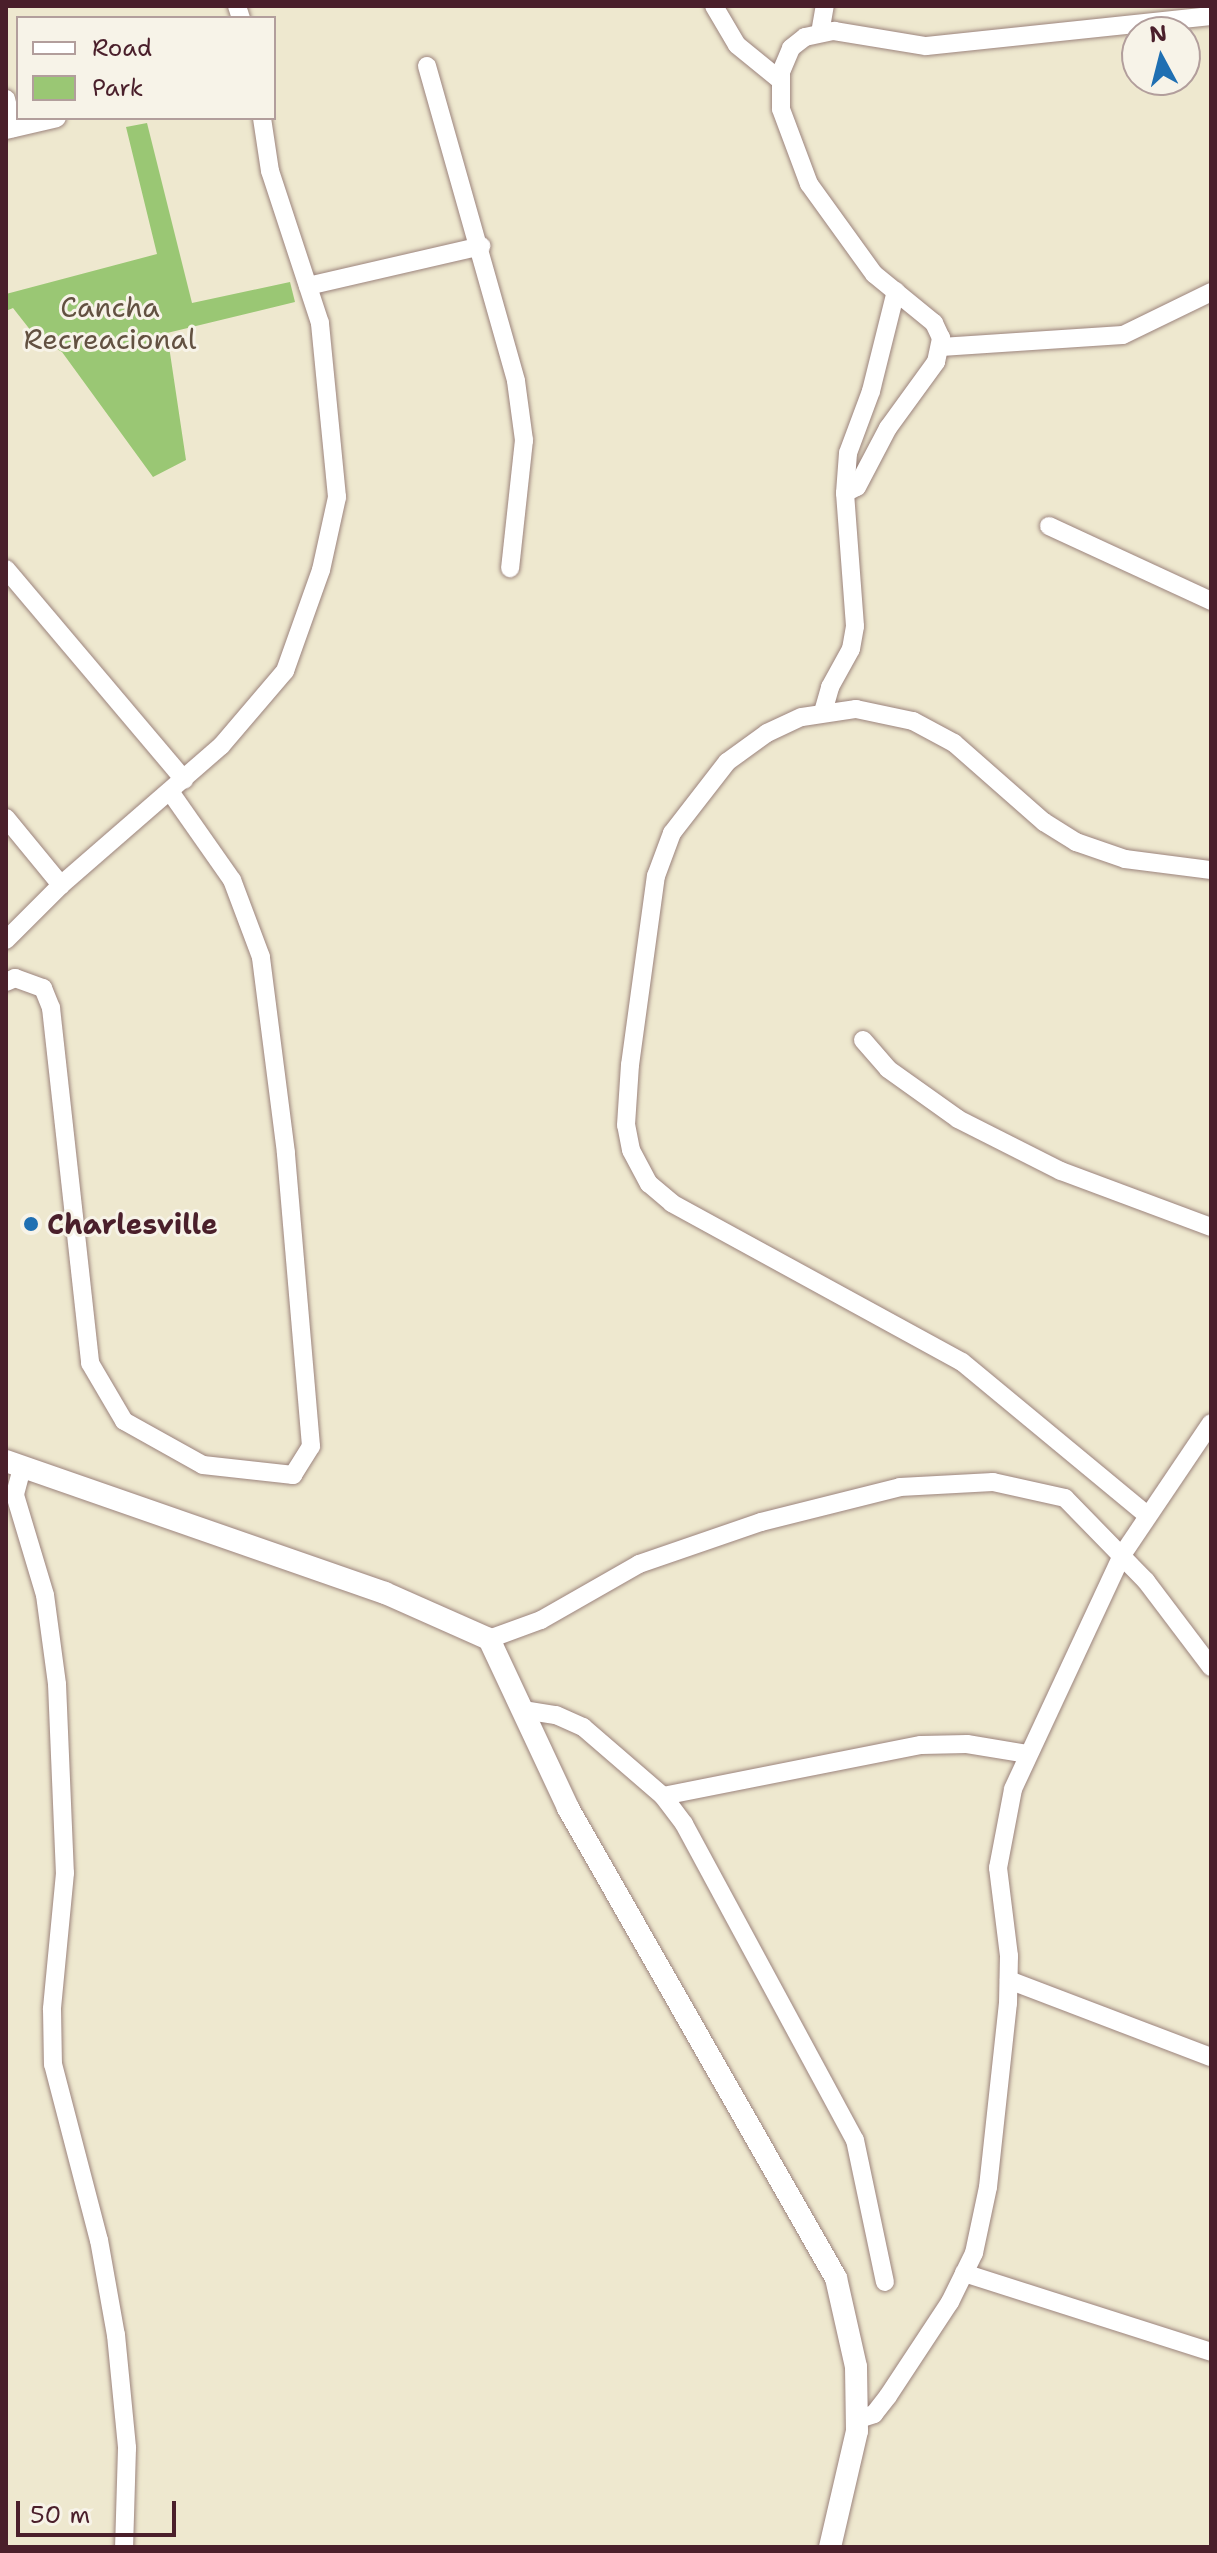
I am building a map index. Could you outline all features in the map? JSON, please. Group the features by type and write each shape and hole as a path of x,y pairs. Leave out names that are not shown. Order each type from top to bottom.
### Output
{"street":[{"path":"714,6 737,45 780,80"},
{"path":"820,33 825,6"},
{"path":"845,493 857,487 888,428 936,362 941,347 934,323 896,291 842,234 809,184 783,122 780,80 791,48 820,33 848,31 926,46 1211,16"},
{"path":"427,66 481,246 516,381 524,440 510,568"},
{"path":"6,99 10,129 48,120"},
{"path":"6,940 61,885 177,786 285,671 321,570 337,497 320,323 270,171 262,120"},
{"path":"308,286 481,246"},
{"path":"823,712 824,700 851,649 855,626 845,493 850,440 871,391 896,291"},
{"path":"941,347 1123,335 1211,292"},
{"path":"1049,526 1211,601"},
{"path":"6,569 177,786 232,880 261,957 286,1153 311,1446 293,1475 203,1465 124,1421 90,1363 51,1008 43,988 15,978 6,982"},
{"path":"1147,1515 962,1362 672,1203 635,1162 626,1125 630,1065 652,899 663,853 683,815 727,762 767,733 823,712 875,710 913,721 954,743 1044,822 1076,842 1125,859 1211,870"},
{"path":"6,818 61,885"},
{"path":"863,1040 888,1069 958,1119 1061,1171 1211,1227"},
{"path":"856,2420 874,2414 888,2396 974,2253 988,2187 1009,1980 998,1893 999,1842 1028,1754 1122,1555 1211,1423"},
{"path":"124,2547 127,2448 116,2335 99,2240 53,2064 52,2009 65,1873 57,1684 45,1595 15,1495 14,1464 385,1593 489,1639 568,1808 836,2278 856,2367 856,2420 830,2547"},
{"path":"489,1639 541,1620 652,1559 761,1522 900,1487 961,1482 1024,1485 1065,1498 1122,1555 1211,1667"},
{"path":"523,1710 556,1715 583,1727 663,1796 702,1852 855,2140 885,2282"},
{"path":"663,1796 921,1745 967,1744 1028,1754"},
{"path":"1009,1980 1211,2057"},
{"path":"964,2273 1211,2352"}],"green space":[{"name":"Cancha Recreacional","path":"147,123 192,303 290,282 295,302 167,333 186,460 153,477 62,352 35,336 13,308 6,311 6,294 157,254 126,127"}],"place":[{"name":"Charlesville","path":"31,1224"}]}
